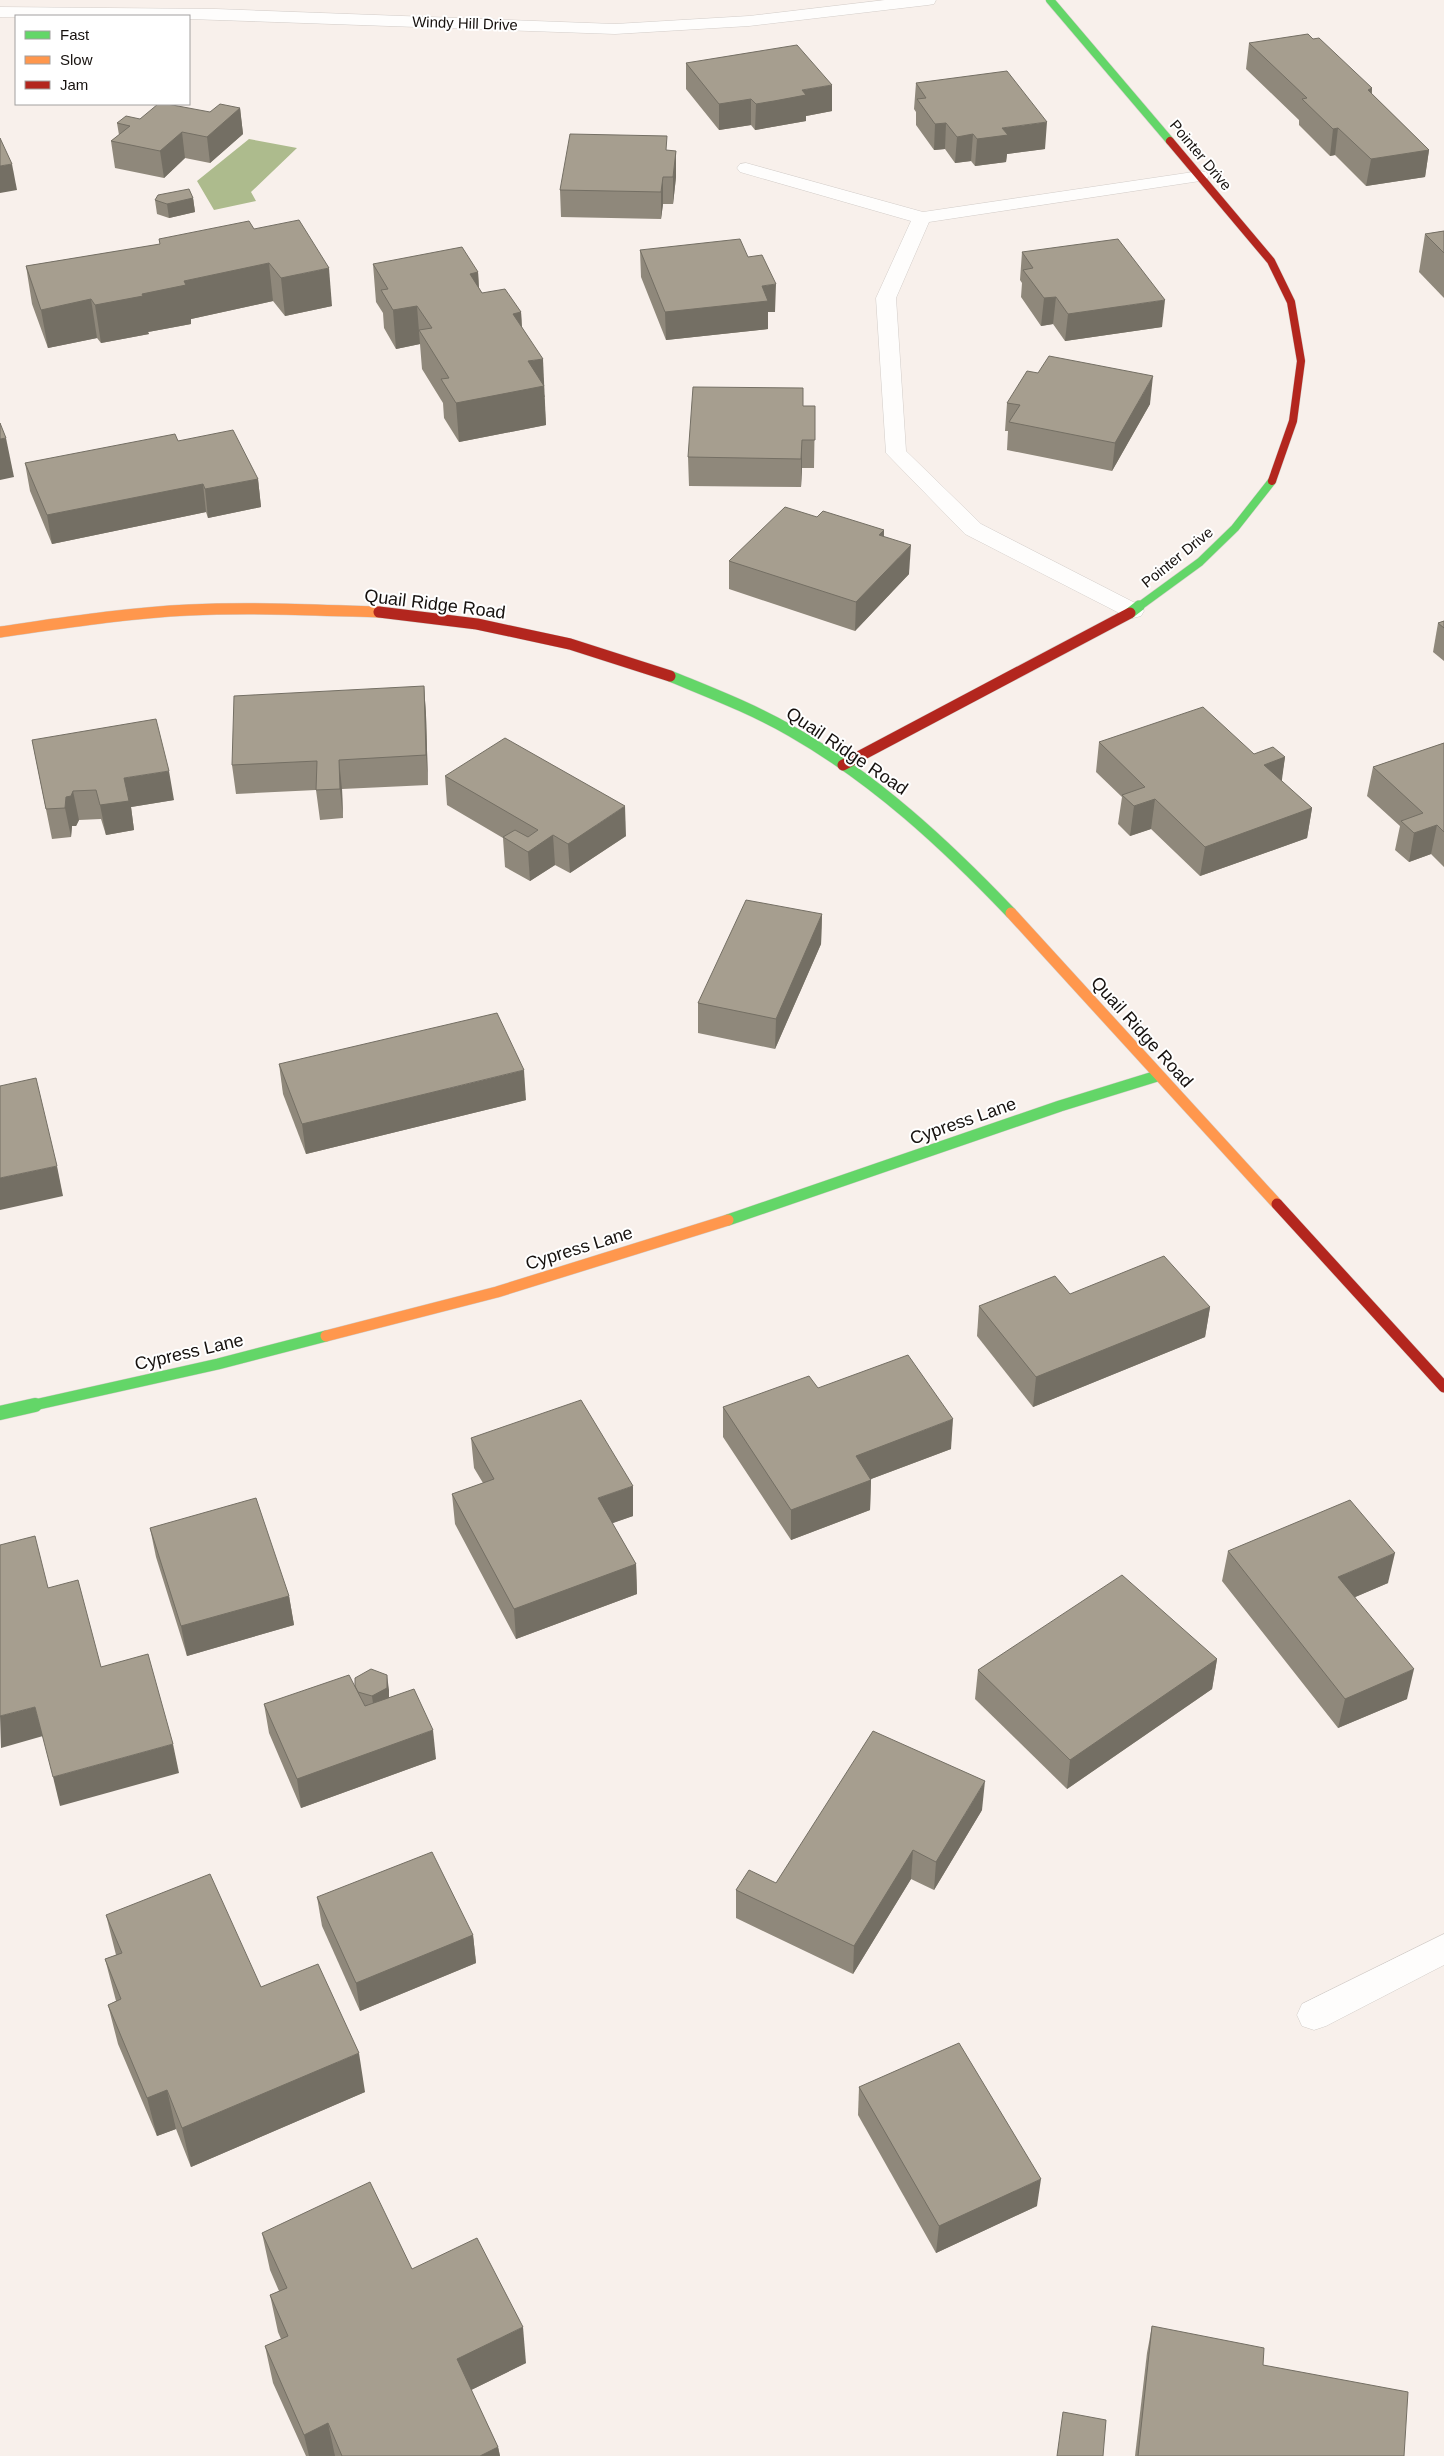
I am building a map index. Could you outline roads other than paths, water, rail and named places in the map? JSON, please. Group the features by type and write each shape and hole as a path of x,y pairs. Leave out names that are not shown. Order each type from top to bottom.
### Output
{"street":[{"name":"Windy Hill Drive","path":"0,12 206,14 615,29 749,21 928,0"},
{"name":"Pointer Drive","path":"844,765 1133,611 1200,562 1235,528 1272,482 1293,421 1301,361 1291,302 1272,261 1050,0"},
{"path":"746,168 922,218 1200,176"},
{"path":"922,218 886,298 896,453 973,529 1133,611"},
{"name":"Quail Ridge Road","path":"0,632 116,616 223,608 311,609 403,614 472,623 571,644 650,668 717,695 786,729 844,765 892,799 973,872 1157,1076 1444,1387"},
{"name":"Cypress Lane","path":"0,1414 218,1364 497,1292 684,1235 1060,1106 1157,1076"},
{"path":"1314,2015 1444,1949"}]}
